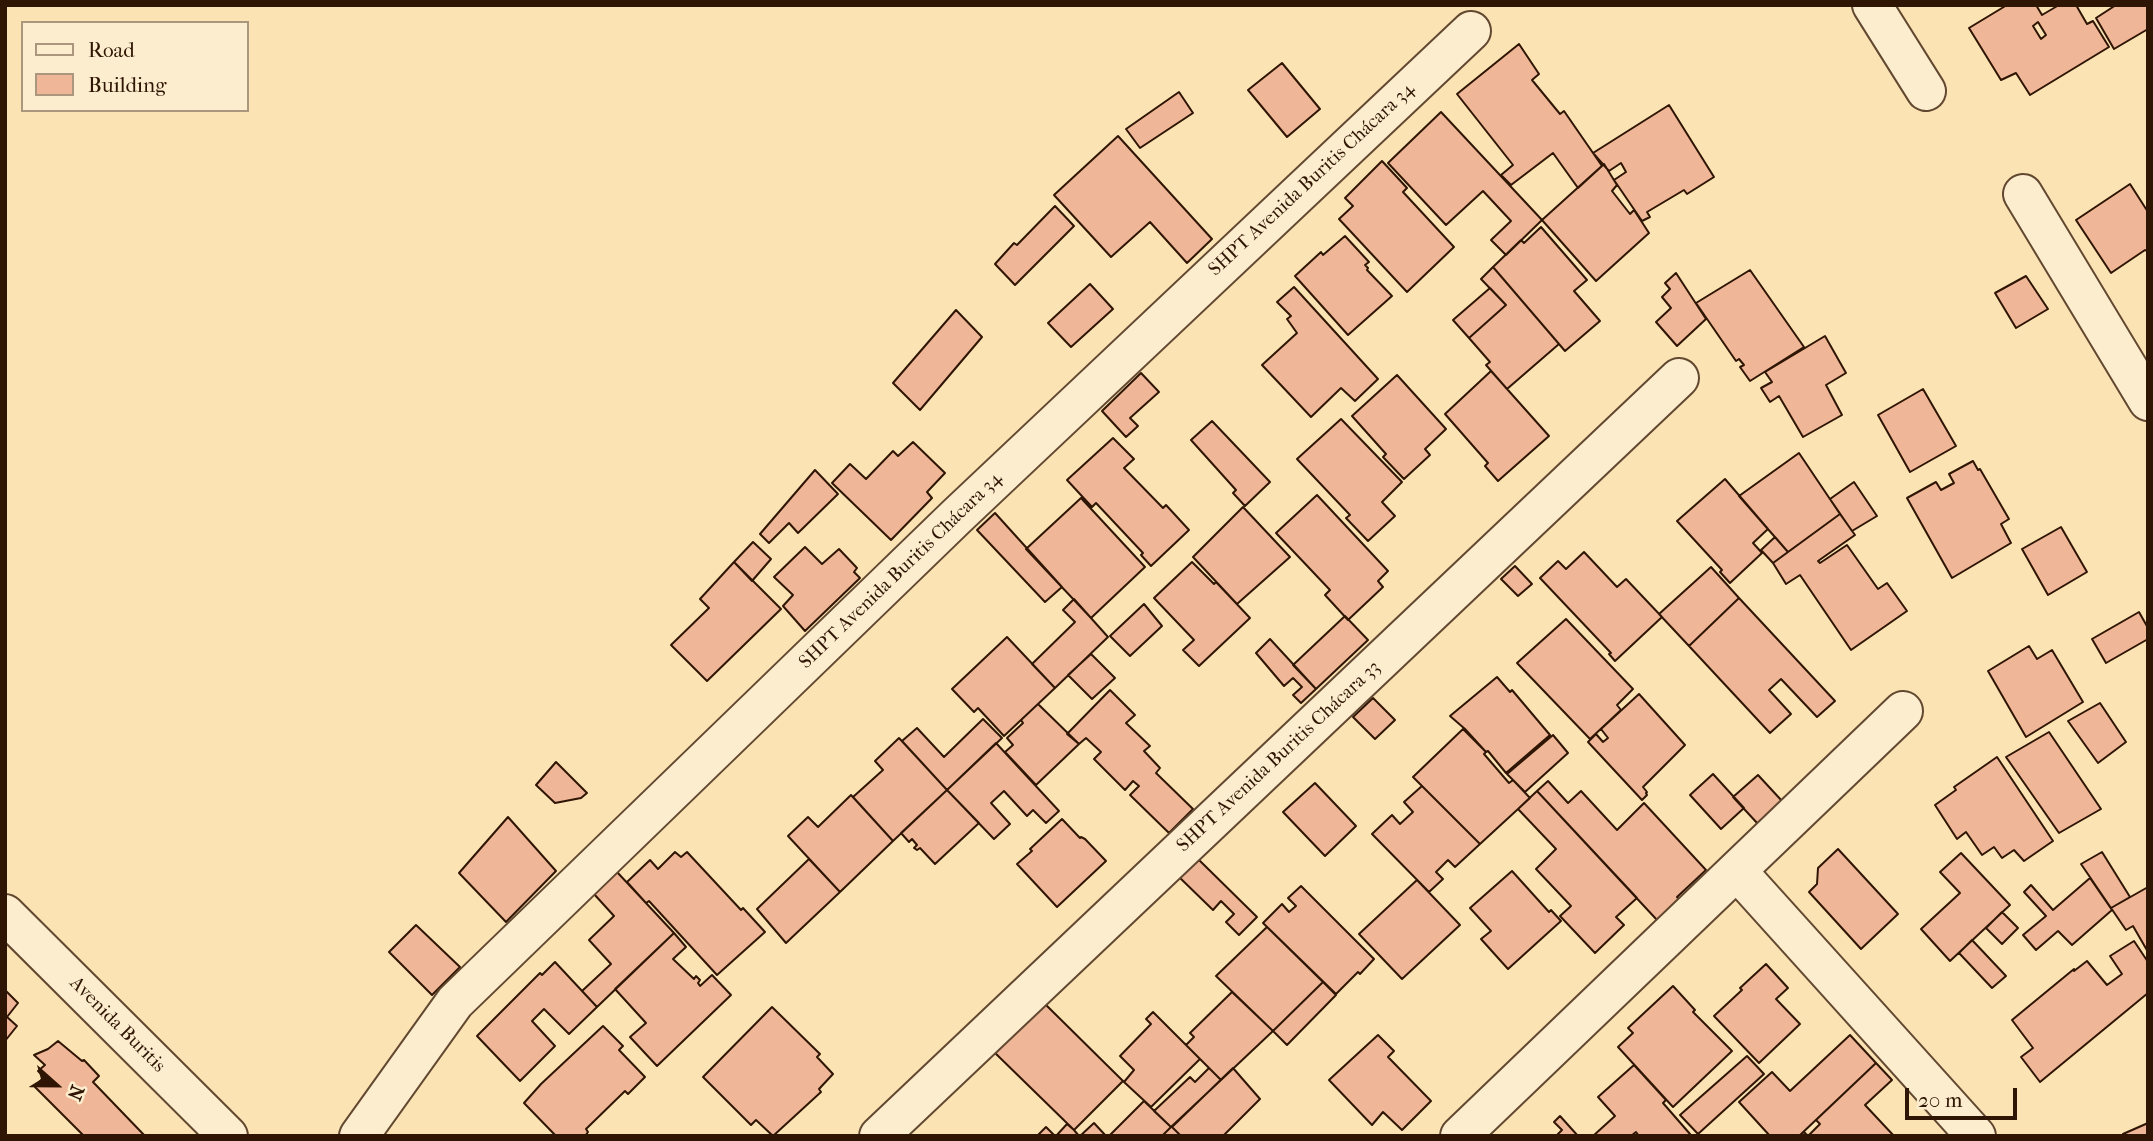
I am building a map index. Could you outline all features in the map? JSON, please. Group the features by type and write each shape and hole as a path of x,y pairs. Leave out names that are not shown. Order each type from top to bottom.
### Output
{"street":[{"path":"1872,5 1926,91"},
{"name":"SHPT Avenida Buritis Chácara 34","path":"359,1136 455,1002 957,516 1471,31"},
{"path":"2023,194 2148,401"},
{"name":"SHPT Avenida Buritis Chácara 33","path":"879,1136 1679,378"},
{"path":"1460,1136 1903,711"},
{"path":"1737,871 1976,1136"},
{"name":"Avenida Buritis","path":"5,914 229,1136"}],"building":[{"path":"2007,5 2036,5 2042,15 2059,5 2076,5 2087,24 2093,21 2109,47 2030,95 2016,73 2001,80 1969,28","holes":["2038,22 2046,35 2041,39 2033,26"]},
{"path":"2116,5 2148,5 2148,29 2114,49 2096,18"},
{"path":"1519,44 1539,74 1532,80 1560,114 1564,111 1602,166 1578,188 1553,153 1511,185 1501,175 1513,165 1457,94"},
{"path":"1282,63 1320,109 1287,137 1248,90"},
{"path":"1179,92 1193,113 1140,148 1126,129"},
{"path":"1669,105 1714,177 1687,194 1684,190 1647,212 1650,217 1642,221 1614,180 1626,172 1621,163 1609,171 1593,153"},
{"path":"1441,112 1542,220 1506,255 1491,240 1511,221 1483,191 1446,225 1388,163"},
{"path":"1118,136 1212,239 1187,263 1150,222 1111,257 1054,195"},
{"path":"1382,161 1407,188 1403,192 1454,247 1407,292 1339,219 1353,206 1345,198"},
{"path":"1604,164 1617,185 1612,191 1630,214 1634,210 1649,233 1596,281 1542,220"},
{"path":"2130,184 2148,212 2148,252 2145,250 2111,273 2076,220"},
{"path":"1055,206 1074,226 1015,285 995,264"},
{"path":"1541,227 1587,280 1574,291 1600,321 1565,351 1493,267 1521,240 1524,243"},
{"path":"1345,236 1369,262 1365,265 1367,270 1392,296 1348,335 1295,276 1321,252 1323,255"},
{"path":"1493,267 1559,344 1507,389 1486,365 1490,362 1469,338 1506,305 1481,279"},
{"path":"1750,270 1804,347 1750,381 1740,367 1744,365 1739,359 1736,361 1696,303"},
{"path":"1676,273 1706,319 1677,346 1656,322 1671,308 1662,297 1670,289 1665,283"},
{"path":"2026,276 2048,309 2016,328 1995,293"},
{"path":"1090,284 1113,309 1071,347 1048,323"},
{"path":"1294,287 1378,379 1355,401 1341,388 1311,417 1262,365 1297,333 1287,319 1291,316 1277,302"},
{"path":"1490,288 1506,305 1469,338 1453,320"},
{"path":"956,310 982,337 920,410 893,383"},
{"path":"1825,336 1846,373 1826,385 1842,415 1803,437 1779,396 1770,402 1761,388 1772,382 1765,372"},
{"path":"1491,371 1549,436 1498,481 1485,466 1488,463 1445,414"},
{"path":"1141,373 1159,392 1130,418 1138,426 1126,437 1102,411"},
{"path":"1397,375 1446,429 1425,449 1430,455 1404,479 1383,457 1386,454 1352,416"},
{"path":"1923,389 1956,446 1910,472 1878,415"},
{"path":"1341,419 1402,482 1382,502 1395,516 1368,541 1346,518 1350,515 1297,459"},
{"path":"1212,421 1270,482 1245,506 1233,493 1236,490 1191,440"},
{"path":"1113,438 1134,459 1124,468 1163,508 1166,505 1189,530 1151,566 1141,555 1143,553 1096,503 1092,507 1067,480"},
{"path":"913,442 945,473 927,492 932,498 891,540 832,483 850,464 866,479 893,451 898,456"},
{"path":"1799,453 1840,514 1788,552 1739,496"},
{"path":"1973,461 2009,519 2001,524 2011,543 1952,578 1907,498 1936,482 1941,490 1954,483 1949,474"},
{"path":"815,470 838,494 798,533 789,523 769,543 760,534"},
{"path":"1725,479 1768,529 1753,543 1762,553 1730,583 1720,572 1722,570 1677,521"},
{"path":"1854,482 1877,516 1852,531 1830,499"},
{"path":"1317,495 1388,571 1378,581 1383,587 1348,620 1325,595 1330,590 1276,533"},
{"path":"1081,498 1145,567 1091,618 1026,549"},
{"path":"1243,507 1290,557 1237,604 1193,557"},
{"path":"995,513 1062,587 1045,602 977,530"},
{"path":"1840,514 1855,535 1818,561 1820,563 1847,545 1878,589 1887,583 1907,611 1851,650 1800,575 1786,584 1773,563"},
{"path":"2061,527 2087,572 2048,595 2022,549"},
{"path":"1775,537 1788,552 1773,563 1761,550"},
{"path":"753,542 771,559 752,581 734,562"},
{"path":"805,547 822,564 839,549 857,568 854,572 860,578 805,631 783,606 793,595 774,577"},
{"path":"1584,552 1617,587 1626,579 1662,617 1615,661 1609,654 1611,653 1540,578 1558,561 1566,569"},
{"path":"734,562 781,609 707,681 671,645 709,608 700,599"},
{"path":"1192,562 1214,584 1216,582 1250,618 1199,666 1183,650 1194,640 1154,598"},
{"path":"1515,566 1532,584 1518,596 1501,579"},
{"path":"1711,567 1739,598 1689,646 1659,614"},
{"path":"1739,598 1835,701 1817,717 1781,679 1769,690 1791,714 1770,733 1689,646"},
{"path":"1074,599 1108,637 1055,688 1032,664 1075,622 1063,610"},
{"path":"1144,604 1162,626 1130,656 1110,636"},
{"path":"2139,612 2148,628 2148,639 2106,663 2092,639"},
{"path":"1345,616 1368,640 1316,689 1293,665"},
{"path":"1566,619 1633,689 1617,705 1621,710 1590,739 1517,663"},
{"path":"1007,637 1055,688 1004,736 978,708 974,712 952,689"},
{"path":"1270,639 1316,689 1301,703 1293,695 1302,687 1293,678 1284,686 1256,653"},
{"path":"2029,646 2037,659 2052,650 2083,702 2026,737 1988,671"},
{"path":"1091,654 1115,678 1092,699 1068,675"},
{"path":"1497,677 1510,692 1512,690 1550,735 1506,773 1488,751 1450,716"},
{"path":"1110,690 1135,715 1126,723 1150,746 1144,751 1160,768 1156,773 1193,809 1169,833 1130,795 1139,786 1133,781 1125,790 1094,759 1101,752 1086,738 1079,744 1067,734"},
{"path":"1639,694 1685,745 1643,787 1647,795 1642,800 1588,742 1596,734 1603,742 1608,738 1601,729"},
{"path":"1373,698 1395,720 1375,739 1353,717"},
{"path":"2100,703 2126,742 2098,763 2068,721"},
{"path":"1038,704 1079,744 1036,785 1005,752 1013,745 1007,738"},
{"path":"983,719 1002,738 947,790 902,741 917,728 944,757"},
{"path":"1463,729 1486,752 1484,754 1509,783 1513,780 1530,798 1480,844 1413,777"},
{"path":"2049,732 2101,809 2059,833 2006,757"},
{"path":"1553,735 1568,753 1525,792 1507,774"},
{"path":"899,738 947,790 893,841 853,797 883,770 875,761"},
{"path":"996,743 1059,811 1046,823 1033,810 1027,816 1004,791 991,803 1010,824 994,839 947,790"},
{"path":"1997,757 2053,841 2024,861 2014,850 2002,858 1994,847 1982,855 1966,832 1957,839 1935,805 1956,790 1954,787"},
{"path":"556,762 587,793 581,798 555,803 536,785"},
{"path":"1713,774 1744,808 1721,829 1690,795"},
{"path":"1758,775 1782,801 1758,824 1733,797"},
{"path":"1548,781 1568,803 1581,791 1617,830 1644,803 1706,870 1657,920 1537,791"},
{"path":"1315,783 1356,826 1325,856 1283,812"},
{"path":"1422,786 1480,844 1455,867 1448,860 1436,872 1443,879 1429,892 1372,834 1392,815 1400,824 1413,812 1404,802"},
{"path":"947,790 979,823 935,864 920,848 914,848 917,845 912,839 909,842 901,833"},
{"path":"1537,791 1637,898 1616,917 1624,925 1595,953 1560,916 1571,906 1536,869 1556,849 1518,809"},
{"path":"851,795 893,841 840,892 788,836 808,817 818,827"},
{"path":"508,817 556,871 506,922 459,873"},
{"path":"1062,819 1106,861 1057,907 1017,864"},
{"path":"1838,849 1898,914 1861,949 1809,892 1817,884 1818,868"},
{"path":"675,852 681,857 687,852 765,932 717,975 649,901 646,903 627,882 650,860 658,869"},
{"path":"2102,852 2130,897 2111,908 2081,864"},
{"path":"1961,853 2010,905 1950,961 1921,929 1960,893 1940,872"},
{"path":"1197,858 1257,917 1239,935 1226,922 1234,914 1221,901 1213,910 1178,876"},
{"path":"809,859 840,892 786,943 757,909"},
{"path":"1512,871 1549,912 1551,910 1561,921 1508,969 1481,939 1491,931 1470,908"},
{"path":"617,872 674,933 597,1007 582,991 611,964 589,940 614,916 594,894"},
{"path":"2090,878 2112,910 2072,945 2058,931 2036,950 2023,935 2046,916 2024,892 2031,885 2053,910"},
{"path":"1417,880 1460,925 1402,979 1359,934"},
{"path":"1301,886 1374,959 1336,994 1263,923 1282,904 1289,912 1296,906 1288,898"},
{"path":"2148,887 2148,952 2133,926 2126,930 2111,908"},
{"path":"2002,912 2018,928 2002,944 1986,928"},
{"path":"416,925 460,967 432,995 389,952"},
{"path":"1267,927 1323,982 1273,1031 1216,976"},
{"path":"674,933 686,947 673,959 694,979 696,976 700,980 700,986 712,975 731,995 657,1066 630,1037 646,1023 615,989"},
{"path":"1972,940 2006,976 1992,988 1959,953"},
{"path":"2134,941 2148,962 2148,993 2040,1082 2021,1057 2033,1048 2012,1020 2087,961 2107,985 2122,974 2110,956"},
{"path":"555,962 597,1007 569,1034 544,1009 532,1021 555,1046 520,1081 477,1036 540,973 542,975"},
{"path":"1766,964 1788,988 1776,999 1800,1024 1759,1063 1714,1016"},
{"path":"1323,982 1336,995 1287,1045 1273,1031"},
{"path":"1673,986 1695,1010 1693,1012 1732,1051 1673,1107 1618,1047 1633,1033 1628,1028"},
{"path":"5,990 18,1003 7,1017 17,1026 5,1041"},
{"path":"1232,992 1273,1031 1221,1080 1186,1045 1194,1037 1190,1033"},
{"path":"1044,1003 1123,1081 1074,1130 992,1050"},
{"path":"772,1007 820,1054 817,1057 833,1074 819,1089 821,1092 773,1136 756,1120 751,1125 703,1077"},
{"path":"1153,1012 1200,1059 1151,1107 1124,1082 1134,1070 1120,1056 1151,1024 1146,1019"},
{"path":"603,1026 623,1046 619,1050 645,1077 628,1094 625,1091 586,1129 588,1132 585,1136 556,1136 524,1103"},
{"path":"1378,1035 1394,1051 1388,1057 1431,1101 1402,1130 1383,1112 1372,1125 1329,1080"},
{"path":"1850,1035 1876,1063 1799,1136 1770,1136 1739,1102 1772,1072 1790,1091"},
{"path":"58,1041 84,1060 99,1076 93,1082 145,1136 84,1136 35,1087 44,1077 38,1071 45,1065 34,1055"},
{"path":"1747,1056 1764,1074 1698,1134 1680,1115"},
{"path":"1876,1063 1892,1080 1865,1105 1894,1136 1808,1136 1820,1124 1816,1120"},
{"path":"1634,1065 1666,1100 1663,1103 1690,1134 1688,1136 1639,1136 1636,1132 1631,1136 1593,1136 1615,1116 1598,1097"},
{"path":"1209,1068 1221,1080 1171,1127 1154,1111 1190,1077 1195,1082"},
{"path":"1233,1068 1260,1099 1223,1136 1181,1136 1172,1127"},
{"path":"1144,1101 1171,1127 1162,1136 1109,1136"},
{"path":"1560,1116 1578,1136 1556,1136 1562,1130 1554,1122"},
{"path":"1094,1123 1106,1136 1080,1136"},
{"path":"2148,1123 2148,1136 2123,1134"},
{"path":"1067,1124 1074,1130 1079,1136 1056,1136"},
{"path":"1046,1127 1055,1136 1037,1136"},
{"path":"1172,1127 1181,1136 1162,1136"}]}
